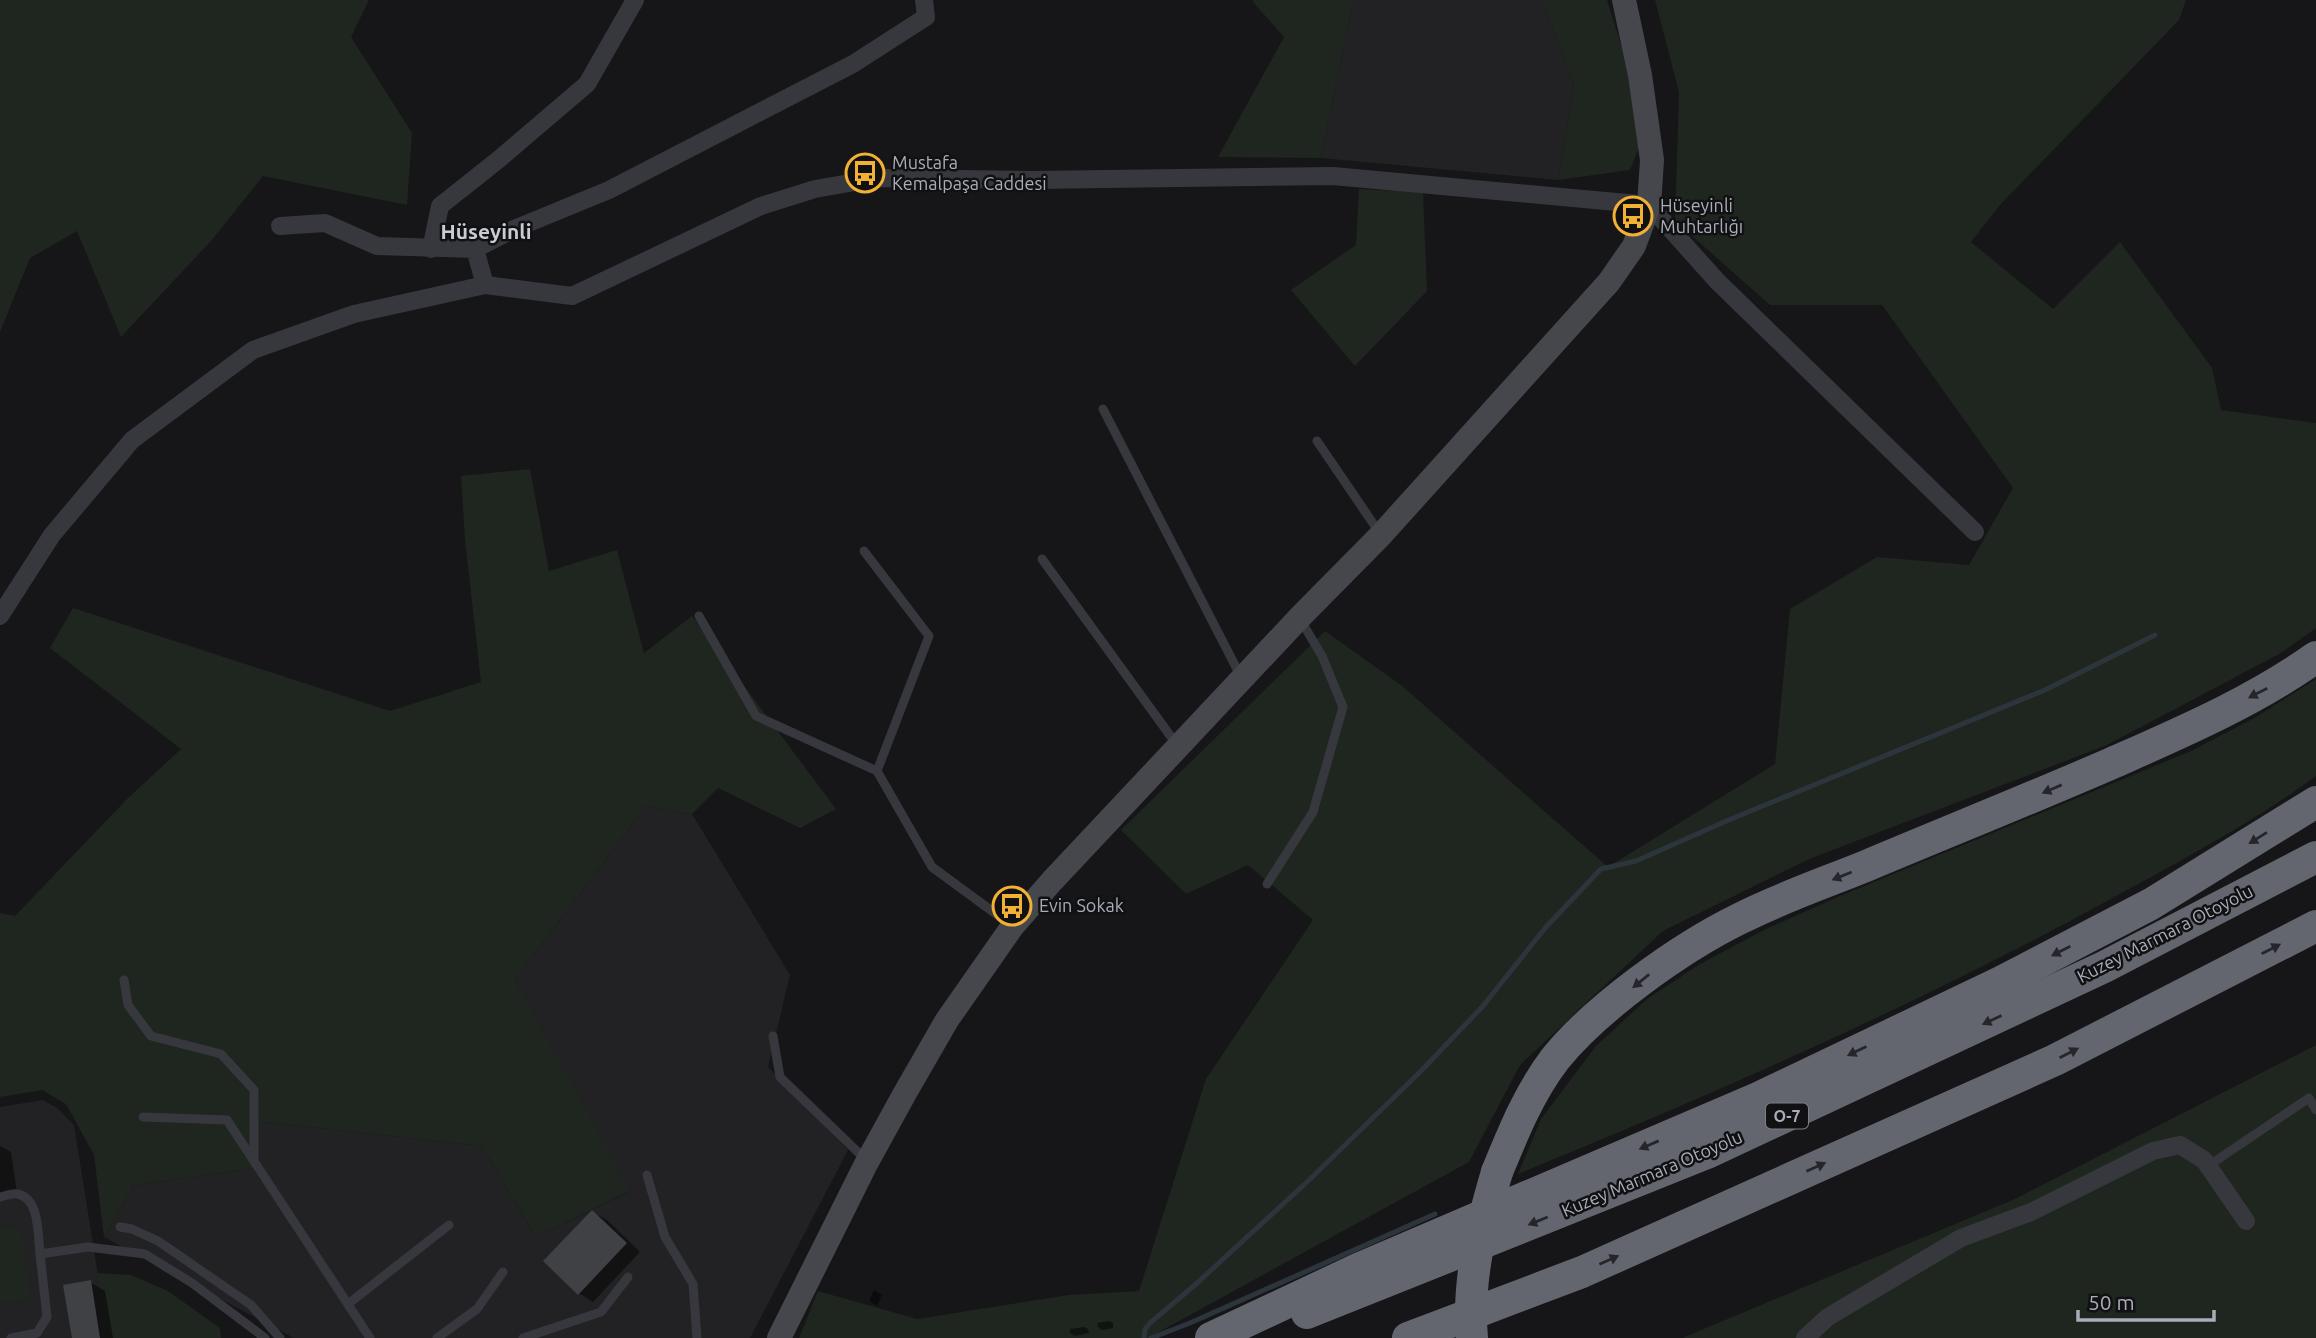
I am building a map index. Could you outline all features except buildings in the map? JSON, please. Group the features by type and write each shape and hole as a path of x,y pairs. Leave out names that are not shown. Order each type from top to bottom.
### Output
{"highway":[{"path":"1472,1338 1472,1286 1481,1227 1497,1172 1522,1112 1555,1059 1599,1015 1692,945 1739,919 2175,735 2286,678 2316,657"},
{"path":"1211,1338 1358,1269 1758,1098 1989,988 2151,904 2316,802"},
{"name":"Kuzey Marmara Otoyolu","path":"1241,1338 1372,1289 1707,1153 2104,967 2316,857"},
{"path":"1408,1338 1582,1272 2055,1060 2316,926"}],"main road":[{"path":"779,1338 867,1162 947,1020 1012,927 1300,617 1381,535 1609,282 1634,246 1649,205 1652,160 1640,75 1624,0"}],"street":[{"path":"431,249 440,206 587,84 635,0"},
{"path":"280,226 325,223 377,246 475,249 514,229 609,190 853,64 926,17 924,0"},
{"path":"0,616 52,535 132,440 253,350 354,314 485,285 572,296 761,206 815,189 878,178 1033,180 1333,176 1649,205 1717,281 1975,532"},
{"path":"475,249 485,285"},
{"path":"1805,1338 1828,1317 1961,1238 2031,1212 2154,1151 2180,1145 2204,1160 2246,1222"}],"lane":[{"path":"1103,409 1242,679"},
{"path":"1317,441 1381,535"},
{"path":"864,551 929,636 877,771"},
{"path":"1042,559 1178,747"},
{"path":"699,616 756,716 877,771 932,867 1012,927"},
{"path":"1267,884 1313,812 1343,707 1322,656 1300,617"},
{"path":"124,980 128,1004 151,1036 221,1054 254,1090 254,1160"},
{"path":"773,1037 780,1077 867,1162"},
{"path":"2208,1166 2309,1098 2316,1110"},
{"path":"143,1117 227,1120 370,1338"},
{"path":"647,1175 665,1237 693,1284 697,1338"},
{"path":"0,1197 17,1194 29,1199 34,1209 47,1317 37,1333 12,1338"},
{"path":"348,1304 449,1225"},
{"path":"120,1227 132,1229 158,1241 251,1305 280,1338"},
{"path":"40,1254 88,1247 145,1254 192,1283 265,1338"},
{"path":"437,1338 477,1310 503,1272"},
{"path":"523,1338 601,1312 628,1277"}],"shaded area":[{"path":"0,0 369,0 351,37 412,133 407,205 263,176 211,241 121,337 77,231 30,258 0,332"},
{"path":"1253,0 1353,0 1321,158 1218,157 1284,37"},
{"path":"1353,0 1542,0 1574,84 1558,180 1321,158"},
{"path":"1542,0 1607,0 1647,128 1630,170 1558,180 1574,84"},
{"path":"1655,0 2186,0 2179,20 2000,205 1971,242 2053,309 2120,242 2212,368 2221,410 2316,423 2316,628 2281,653 2107,745 1809,859 1663,931 1520,1065 1469,1162 1148,1338 799,1338 818,1291 917,1319 1069,1295 1139,1291 1206,1079 1313,920 1248,865 1186,894 1121,830 1325,631 1401,685 1608,867 1775,764 1790,609 1877,557 1969,565 2013,488 1882,305 1770,305 1675,221 1679,92"},
{"path":"1359,189 1423,192 1427,291 1355,366 1291,290 1356,245"},
{"path":"530,469 549,571 617,550 644,653 692,616 836,809 800,828 718,788 692,814 646,806 515,979 630,1191 536,1237 482,1146 266,1122 250,1125 254,1168 134,1185 104,1237 94,1155 66,1104 42,1090 0,1097 0,913 15,916 127,799 181,749 50,648 73,608 390,711 481,682 465,540 461,476"},
{"path":"2316,679 2316,776 2240,826 2160,872 1963,976 1742,1079 1518,1174 1541,1119 1596,1046 1647,999 1700,964 1766,929 1840,896 2191,751 2256,717"},
{"path":"646,806 692,814 790,975 768,1067 848,1150 750,1338 294,1338 104,1237 134,1185 254,1168 250,1125 266,1122 482,1146 536,1237 629,1192 515,979"},
{"path":"2316,1045 2316,1338 1682,1338 2015,1199"},
{"path":"43,1100 57,1108 74,1125 108,1338 0,1338 0,1107"},
{"path":"20,1226 31,1298 0,1303 0,1229"},
{"path":"97,1273 131,1275 168,1291 220,1328 221,1338 108,1338"}],"waterway":[{"path":"1144,1338 1145,1329 1150,1323 1307,1182 1421,1071 1483,1006 1546,927 1601,869 1636,861 1731,819 2045,690 2155,635"},
{"path":"1151,1338 1435,1214"}],"place":[{"name":"Mustafa Kemalpaşa Caddesi","path":"865,173"},
{"name":"Hüseyinli Muhtarlığı","path":"1633,216"},
{"name":"Evin Sokak","path":"1012,906"}],"district":[{"name":"Hüseyinli","path":"486,232"}]}
